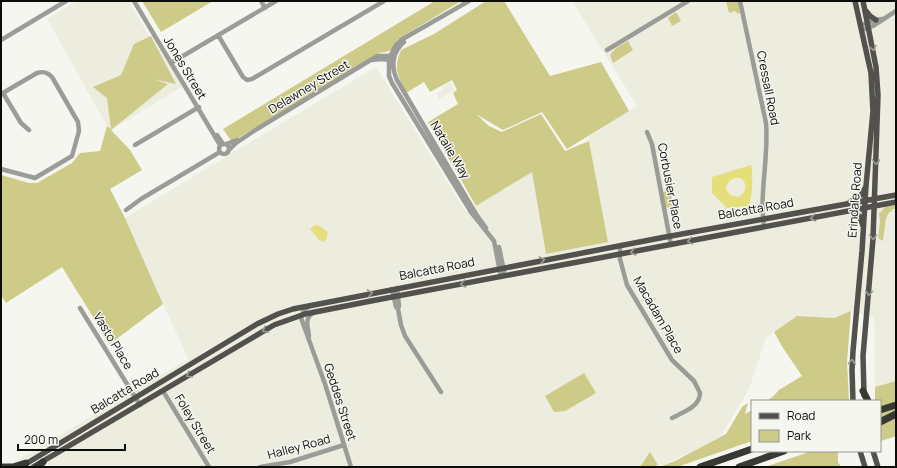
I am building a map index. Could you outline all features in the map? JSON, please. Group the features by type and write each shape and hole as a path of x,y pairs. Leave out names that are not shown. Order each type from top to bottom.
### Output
{"highway":[{"path":"863,391 868,400"},
{"path":"881,410 896,404"},
{"path":"881,417 896,413"},
{"path":"881,421 896,413"},
{"path":"700,467 751,449"},
{"path":"739,467 781,452"},
{"path":"2,466 27,466"}],"main road":[{"name":"Erindale Road","path":"853,400 852,364 864,228 873,99 870,73 855,1"},
{"name":"Erindale Road","path":"863,1 876,67 878,95 875,198 871,267 863,356 864,400"},
{"path":"865,10 876,20"},
{"path":"848,203 862,194 866,186"},
{"name":"Balcatta Road","path":"27,466 135,397 257,324 283,312 317,303 394,288 763,218 896,195"},
{"name":"Balcatta Road","path":"27,466 40,464 261,332 302,316 896,202"},
{"path":"852,210 859,215 864,228"},
{"path":"860,452 865,467"},
{"path":"873,452 878,467"}],"street":[{"path":"1,40 66,1"},
{"name":"Jones Street","path":"134,1 198,107 223,145 228,146 228,151"},
{"name":"Jones Street","path":"138,1 172,63"},
{"path":"261,1 265,8"},
{"path":"172,63 276,1"},
{"path":"218,35 243,77 247,80 252,79 384,1"},
{"path":"391,58 399,42 469,1"},
{"path":"607,50 688,1"},
{"name":"Cressall Road","path":"740,1 766,123 764,227"},
{"path":"861,27 881,22 883,19 896,11"},
{"path":"868,26 880,18 883,19"},
{"name":"Delawney Street","path":"228,151 257,129 377,56 391,58"},
{"name":"Natalie Way","path":"391,58 389,76 392,83 471,212 494,241 503,277"},
{"path":"1,169 31,178 39,177 72,156 79,130 78,122 52,77 47,73 37,73 2,93 21,123 30,130"},
{"path":"135,145 198,107"},
{"name":"Delawney Street","path":"223,145 230,143 252,130 257,129"},
{"name":"Corbusier Place","path":"647,132 652,144 671,245"},
{"path":"220,152 218,149 223,145"},
{"path":"126,210 141,199 220,152 224,154 228,151"},
{"name":"Macadam Place","path":"620,246 622,272 630,290 672,360 694,382 700,393 698,402 694,406 672,418"},
{"path":"394,288 399,306 398,310 401,325 406,336 441,392"},
{"path":"283,312 296,311 302,316 308,307 317,303"},
{"name":"Vasto Place","path":"80,308 140,405"},
{"name":"Geddes Street","path":"302,316 351,467"},
{"name":"Foley Street","path":"163,391 209,467"},
{"name":"Halley Road","path":"260,467 295,460 344,445"}],"shaded area":[{"path":"77,1 129,1 148,34 185,85 111,130 107,126 47,19"},
{"path":"572,1 896,1 896,381 875,387 874,318 851,311 834,318 797,316 766,338 749,389 721,436 660,466 655,461 641,467 20,467 14,462 188,359 125,218 376,67 466,212 532,172 546,254 608,242 588,136 637,106"},
{"path":"450,82 455,90 439,99 436,94 443,90 442,87"},
{"path":"751,165 752,193 748,206 727,208 712,193 712,177","holes":["734,178 741,178 746,186 745,191 738,197 727,192 726,187 730,181"]},
{"path":"315,225 320,226 329,233 327,234 327,238 324,242 319,240 310,229"}],"green space":[{"path":"142,1 213,1 161,32"},
{"path":"435,1 461,1 397,40 391,50 379,53 232,142 223,129"},
{"path":"486,1 504,1 550,76 601,62 629,111 567,149 542,112 503,130 476,114 489,126 502,132 541,114 565,151 589,141 608,242 546,254 532,172 476,206 428,122 458,104 453,93 457,90 452,80 430,92 424,82 406,93 397,67 401,50 434,34"},
{"path":"726,1 738,1 740,13 738,14 735,11 729,13"},
{"path":"676,12 681,21 672,26 668,18"},
{"path":"151,36 176,84 153,79 168,84 111,130 130,150 142,170 110,189 125,218 163,304 110,344 62,267 6,303 1,295 1,175 29,183 37,183 72,163 80,153 100,151 107,126 111,129 107,98 93,87 121,75 134,44"},
{"path":"628,41 633,50 613,63 610,55 616,48"},
{"path":"666,190 668,193 671,193 673,207 666,207 663,193"},
{"path":"896,205 896,209 892,209 892,212 890,211 886,218 883,241 878,238 880,221 879,213 885,207"},
{"path":"851,311 847,362 849,400 768,400 779,390 802,376 774,332 797,316 834,318"},
{"path":"584,373 596,393 565,411 554,412 545,396"},
{"path":"896,381 896,436 881,441 881,400 875,400 875,387"},
{"path":"748,403 745,414 751,411 751,441 677,467 659,467 675,461 726,434 742,407"},
{"path":"650,452 658,465 652,467 640,467"},
{"path":"809,452 838,452 838,462 841,467 765,467"}]}
